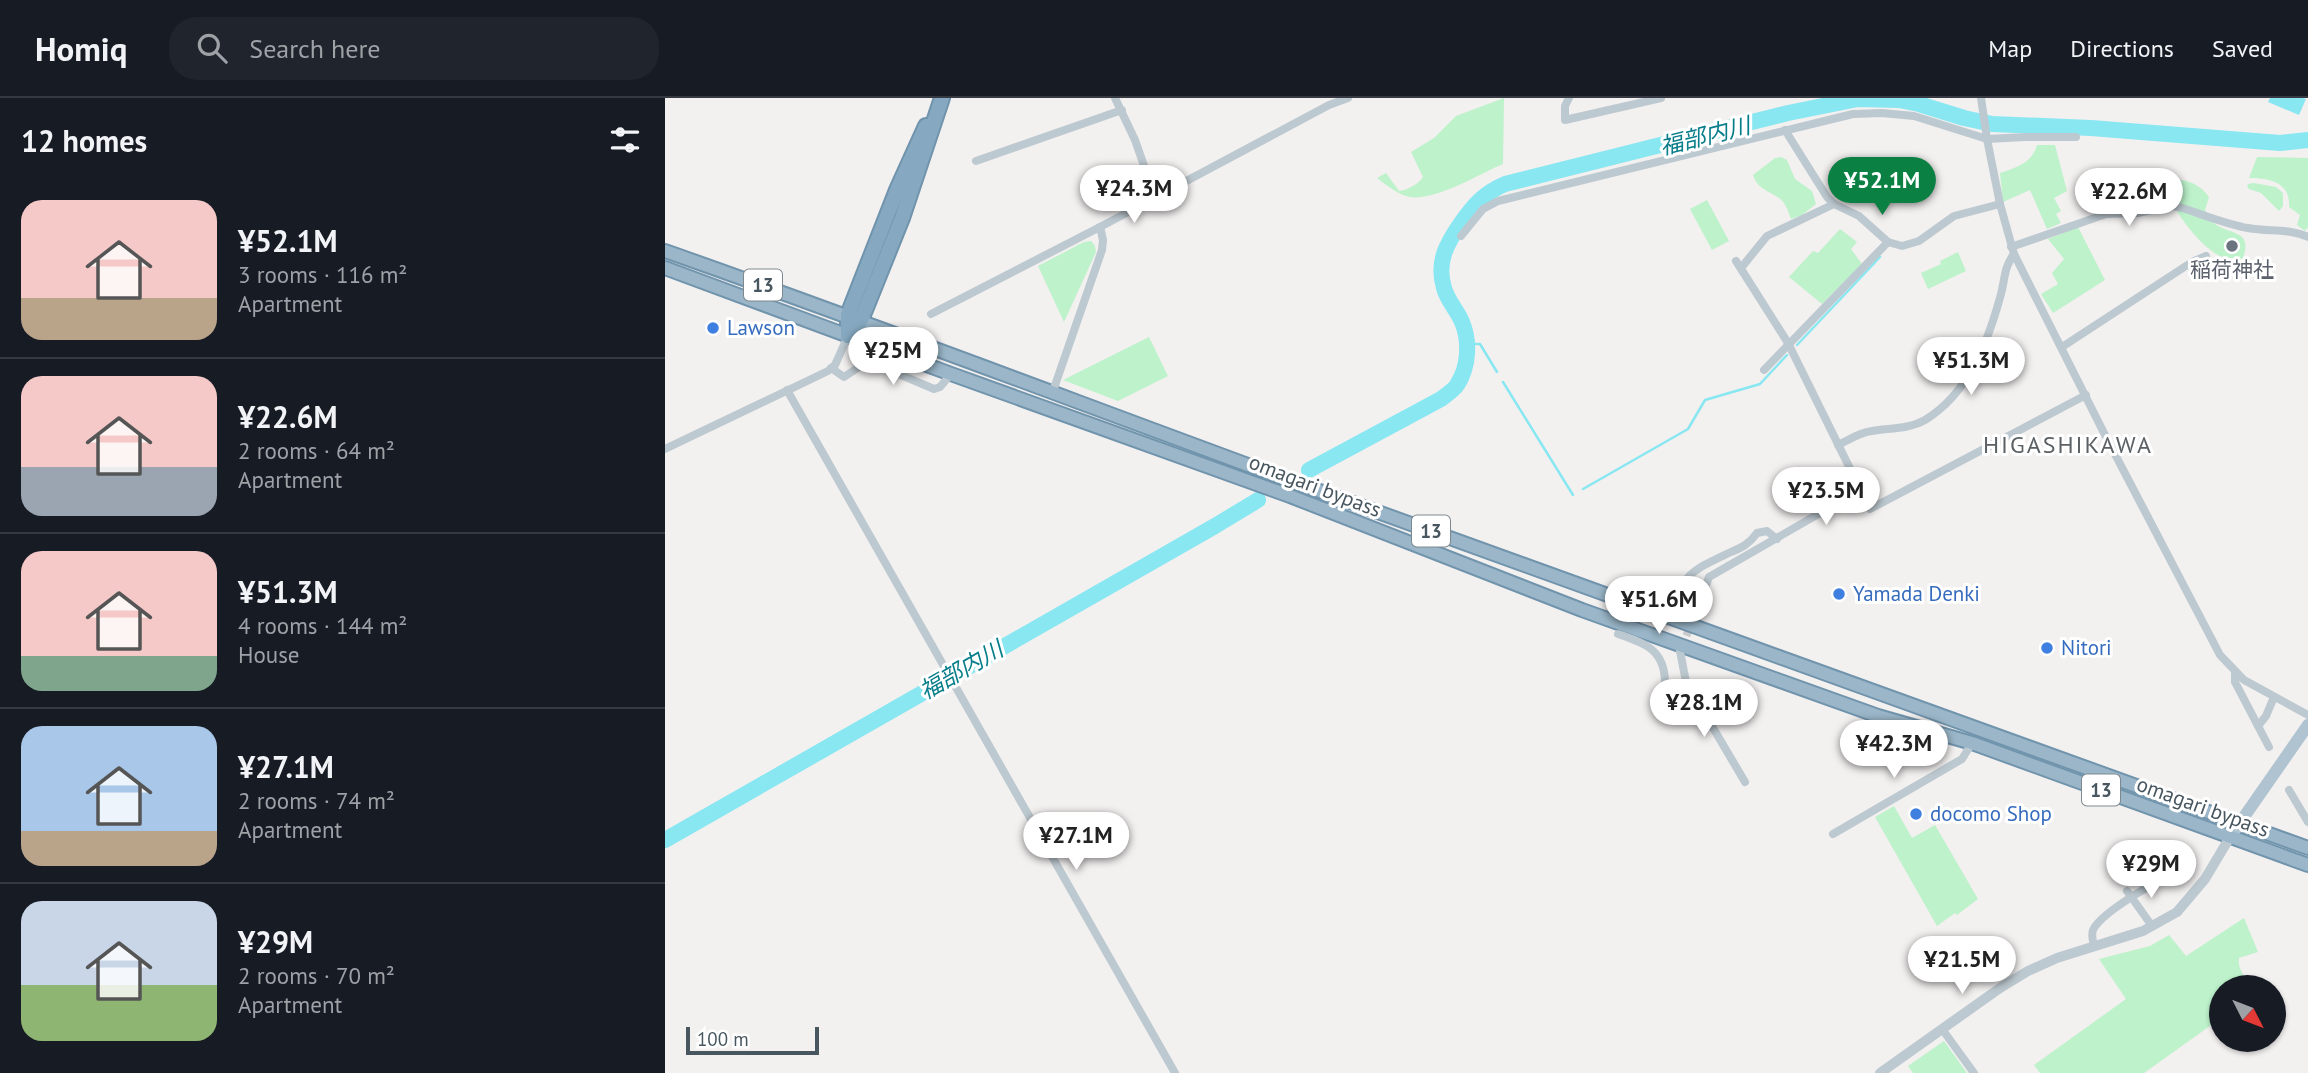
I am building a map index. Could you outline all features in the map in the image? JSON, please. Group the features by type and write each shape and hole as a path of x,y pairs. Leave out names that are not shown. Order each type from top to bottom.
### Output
{"highway":[{"path":"848,336 854,317 902,218 941,98"},
{"name":"omagari bypass","path":"665,251 854,317 1267,471 2308,848"},
{"name":"omagari bypass","path":"665,268 1290,496 1628,626 1878,716 1972,743 2308,865"}],"main road":[{"path":"2230,837 2308,725"}],"street":[{"path":"1115,98 1135,140 1155,197"},
{"path":"931,314 1100,227 1327,101 1348,98"},
{"path":"1569,98 1565,106 1565,120 1655,99"},
{"path":"1982,100 2000,204 2013,251 2220,655 2244,680 2308,715"},
{"path":"976,161 1122,110"},
{"path":"1461,236 1483,209 1498,201 1853,114 1882,113 1922,118 1987,136 2076,137"},
{"path":"1786,130 1827,197 1834,204 1859,216 1895,245 1910,245 1954,216 2000,204"},
{"path":"1834,204 1767,236 1739,265 1789,345 1870,509 2086,395"},
{"path":"1838,445 1863,433 1920,422 1930,417 1952,396 1976,366 2013,251 2106,214 2138,213 2168,206 2248,228 2286,230 2308,237"},
{"path":"1053,391 1102,250 1100,227"},
{"path":"1764,370 1888,242"},
{"path":"2062,347 2192,262 2206,256"},
{"path":"665,449 816,378 831,368 848,336"},
{"path":"831,368 844,377 862,365 874,364 934,388 940,387 951,374"},
{"path":"787,390 1175,1073"},
{"path":"1700,601 1709,578 1860,490"},
{"path":"1671,618 1681,585 1694,569 1749,544 1757,533 1767,531 1777,540"},
{"path":"1628,626 1618,634 1652,648 1661,659 1665,682 1670,687 1686,682"},
{"path":"1680,651 1686,682 1745,782"},
{"path":"2235,672 2235,682 2269,747"},
{"path":"2258,726 2266,716 2274,697"},
{"path":"1833,834 1962,759 1972,743"},
{"path":"2289,790 2308,822"},
{"path":"1879,1073 2028,971 2057,958 2152,926 2176,912 2205,879 2230,837"},
{"path":"2094,946 2092,935 2098,922 2130,895 2188,867"},
{"path":"2130,895 2152,926"},
{"path":"1942,1029 1974,1073"}],"green space":[{"path":"1504,98 1503,164 1445,191 1420,197 1401,194 1377,178 1386,173 1399,191 1416,184 1423,177 1411,152 1434,138 1456,116"},
{"path":"2037,145 2055,145 2067,191 2054,198 2061,211 2056,214 2061,223 2047,229 2030,190 2003,202 2000,173 2028,160"},
{"path":"2257,157 2308,158 2308,227 2305,231 2297,225 2300,215 2289,207 2289,199 2282,187 2264,179 2249,178"},
{"path":"1775,158 1787,160 1795,179 1812,191 1816,204 1802,215 1791,219 1783,202 1760,186 1753,175"},
{"path":"2183,180 2197,186 2209,197 2205,210 2213,223 2243,238 2243,258 2235,262 2223,258 2193,234 2164,191 2173,182"},
{"path":"2248,184 2276,187 2283,193 2283,206 2279,211 2261,193 2249,189"},
{"path":"1707,200 1729,241 1712,250 1690,209"},
{"path":"2078,227 2105,280 2053,313 2041,294 2058,284 2052,273 2064,259 2048,239"},
{"path":"1840,229 1857,242 1851,249 1862,264 1822,304 1789,277 1813,251 1818,253"},
{"path":"1091,241 1096,252 1064,322 1038,266"},
{"path":"1958,252 1966,271 1928,289 1921,273"},
{"path":"1149,337 1168,376 1118,401 1063,380"},
{"path":"1894,806 1912,838 1935,825 1978,899 1937,926 1875,817"},
{"path":"2244,918 2258,952 2239,958 2239,966 2244,975 2209,975 2209,1027 2144,1073 2040,1073 2034,1065 2126,999 2099,959 2150,946 2169,935 2186,956"},
{"path":"1944,1041 1967,1073 1913,1073 1908,1066"}],"water":[{"path":"2270,98 2306,99 2299,115 2268,102"}],"waterway":[{"name":"福部内川","path":"1309,470 1441,399 1457,385 1466,362 1466,337 1462,322 1444,288 1442,261 1451,238 1470,211 1485,196 1505,184 1788,113 1858,99 1899,100 1992,124 2091,128 2280,143 2308,140"},
{"path":"1797,345 1880,257"},
{"path":"1467,344 1480,344 1497,372"},
{"path":"1583,489 1688,429 1705,400 1760,384 1787,355"},
{"path":"1503,382 1573,495"},
{"name":"福部内川","path":"665,840 1258,500"}],"tunnel":[{"path":"1682,647 1700,601"}],"place":[{"name":"稲荷神社","path":"2232,246"},
{"name":"Lawson","path":"713,328"},
{"name":"Yamada Denki","path":"1839,594"},
{"name":"Nitori","path":"2047,648"},
{"name":"docomo Shop","path":"1916,814"}],"district":[{"name":"HIGASHIKAWA","path":"2068,445"}]}
